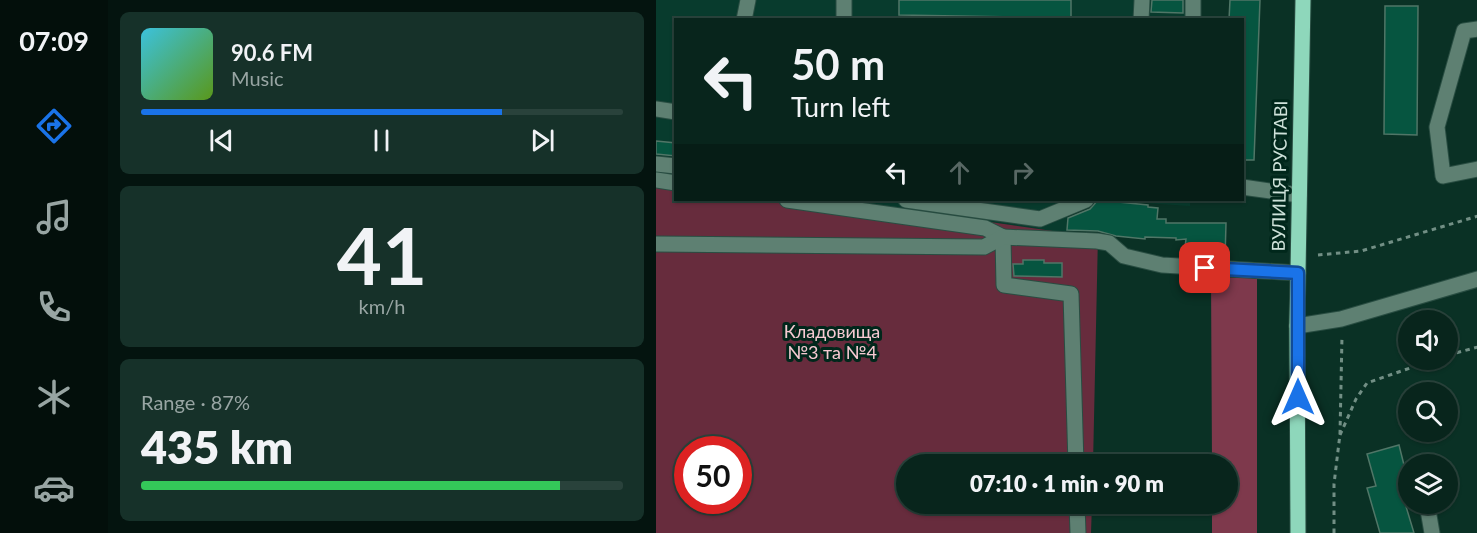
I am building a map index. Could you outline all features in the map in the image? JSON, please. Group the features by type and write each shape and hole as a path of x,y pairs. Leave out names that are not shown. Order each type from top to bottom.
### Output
{"main road":[{"name":"ВУЛИЦЯ РУСТАВІ","path":"1298,533 1297,326 1302,0"}],"street":[{"path":"744,18 748,0"},
{"path":"844,0 844,18"},
{"path":"1141,18 1142,0"},
{"path":"1193,0 1193,18"},
{"path":"1478,28 1464,31 1437,127 1443,176 1478,169"},
{"path":"656,110 674,112"},
{"path":"656,164 674,166"},
{"path":"656,180 674,183"},
{"path":"1244,187 1299,195"},
{"path":"794,201 985,228 1003,237 1109,243 1124,256 1162,265 1298,273"},
{"path":"913,201 1040,219 1084,201"},
{"path":"656,244 984,247 1003,237"},
{"path":"1003,237 1004,285 1071,294 1076,454"},
{"path":"1297,326 1341,319 1478,279"},
{"path":"1077,514 1078,533"},
{"path":"1429,514 1432,533"}],"path":[{"path":"1318,255 1361,251 1478,216"},
{"path":"1334,533 1334,484 1339,436 1342,336"},
{"path":"1458,353 1478,347"},
{"path":"1339,436 1356,399 1367,383 1404,370"}],"shaded area":[{"path":"656,0 1200,0 1199,18 674,18 674,175 656,172"},
{"path":"845,201 1093,201 1068,216 1067,233"},
{"path":"1111,201 1190,201 1190,206"},
{"path":"1211,277 1257,278 1257,533 1212,533 1212,514 1238,514 1238,454 1212,454"}],"green space":[{"name":"Кладовища №3 та №4","path":"656,172 674,175 674,201 845,201 1067,233 1098,235 1093,454 896,454 896,514 1092,514 1091,533 656,533"}],"building":[{"path":"899,0 1071,0 1071,18 899,15"},
{"path":"1152,0 1183,0 1183,13 1151,12"},
{"path":"1230,0 1260,0 1254,160 1244,160 1244,18 1229,18"},
{"path":"1385,6 1418,6 1417,135 1384,134"},
{"path":"656,141 674,143 674,156 656,154"},
{"path":"1097,201 1148,205 1148,207 1158,208 1157,219 1166,219 1166,223 1226,223 1225,259 1184,256 1186,239 1145,237 1145,239 1116,236 1098,231 1067,230 1068,218 1090,209"},
{"path":"1023,260 1062,263 1062,277 1014,276 1013,264 1023,264"},
{"path":"1399,445 1401,454 1398,454 1398,514 1408,514 1414,533 1380,533 1367,488 1376,486 1367,454"}],"route":[{"path":"1205,268 1298,273 1298,397"}]}
